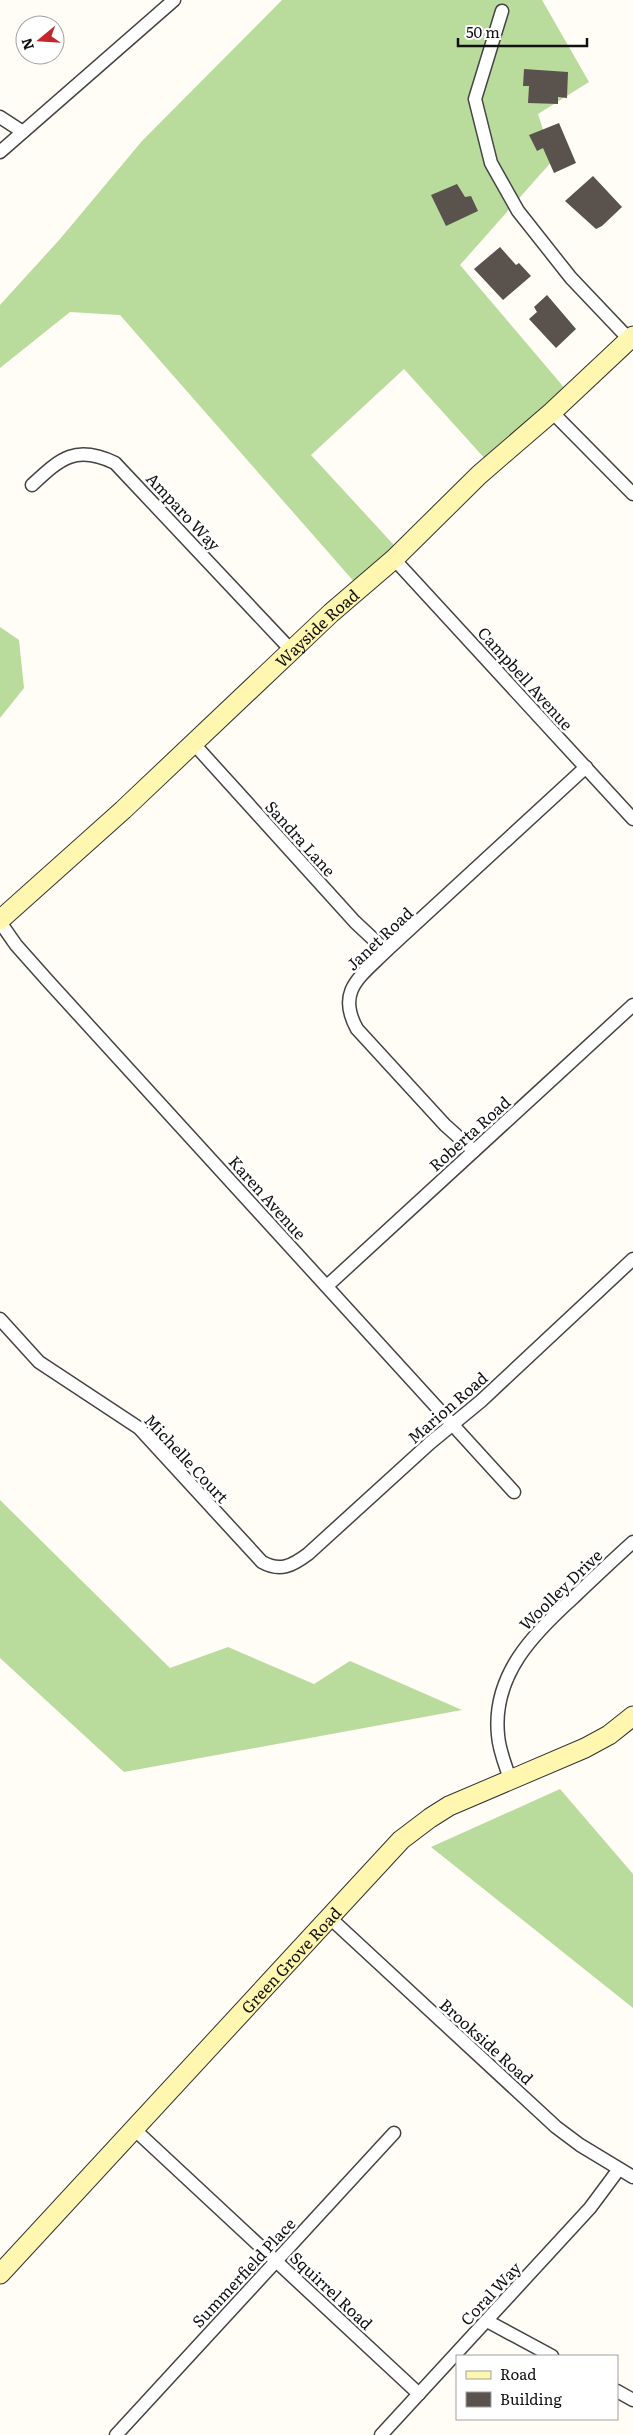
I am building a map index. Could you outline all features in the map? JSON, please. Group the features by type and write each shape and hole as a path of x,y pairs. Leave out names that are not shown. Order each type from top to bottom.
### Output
{"street":[{"path":"0,152 174,0"},
{"path":"502,11 474,99 490,163 518,211 571,278 631,338"},
{"path":"0,117 22,132"},
{"name":"Wayside Road","path":"0,921 194,744 367,580 394,559 479,475 552,412 631,338"},
{"path":"552,412 633,494"},
{"name":"Amparo Way","path":"32,485 58,461 70,456 89,455 115,463 292,652"},
{"name":"Campbell Avenue","path":"394,559 633,818"},
{"name":"Sandra Lane","path":"194,744 355,922 386,951"},
{"name":"Janet Road","path":"474,1152 445,1125 364,1037 350,1016 348,1004 350,992 356,982 386,951 586,767"},
{"name":"Karen Avenue","path":"0,921 16,945 514,1492"},
{"name":"Roberta Road","path":"327,1286 633,1005"},
{"name":"Marion Road","path":"277,1568 295,1565 308,1554 452,1424 481,1401 633,1259"},
{"name":"Michelle Court","path":"0,1319 39,1362 140,1428 250,1550 262,1562 277,1568"},
{"name":"Woolley Drive","path":"510,1779 498,1734 504,1687 511,1669 520,1653 540,1628 633,1542"},
{"name":"Green Grove Road","path":"0,2274 329,1917 415,1828 450,1806 585,1748 609,1735 633,1716"},
{"name":"Brookside Road","path":"329,1917 556,2127 580,2145 633,2177"},
{"name":"Squirrel Road","path":"134,2129 419,2394"},
{"name":"Summerfield Place","path":"116,2435 394,2133"},
{"name":"Coral Way","path":"381,2435 590,2208 619,2169"},
{"path":"487,2322 550,2355"},
{"path":"618,2392 633,2400"}],"green space":[{"path":"282,0 542,0 589,82 538,114 553,160 460,265 573,398 496,471 404,369 311,455 404,556 364,593 120,315 70,312 0,368 0,305 60,239 142,141"},
{"path":"0,627 19,640 24,688 0,718"},
{"path":"0,1500 170,1668 228,1647 314,1684 350,1661 462,1710 124,1772 0,1658"},
{"path":"560,1789 633,1874 633,2008 431,1847"}],"building":[{"path":"524,69 568,72 567,98 558,97 558,104 528,103 529,86 523,86"},
{"path":"559,123 576,163 554,173 543,148 537,151 529,135"},
{"path":"593,176 622,207 602,226 596,229 565,201"},
{"path":"457,184 465,197 471,196 478,211 446,226 431,195"},
{"path":"500,247 516,265 519,263 531,276 503,300 474,269"},
{"path":"547,295 576,329 556,348 529,319 537,312 534,307"}]}
